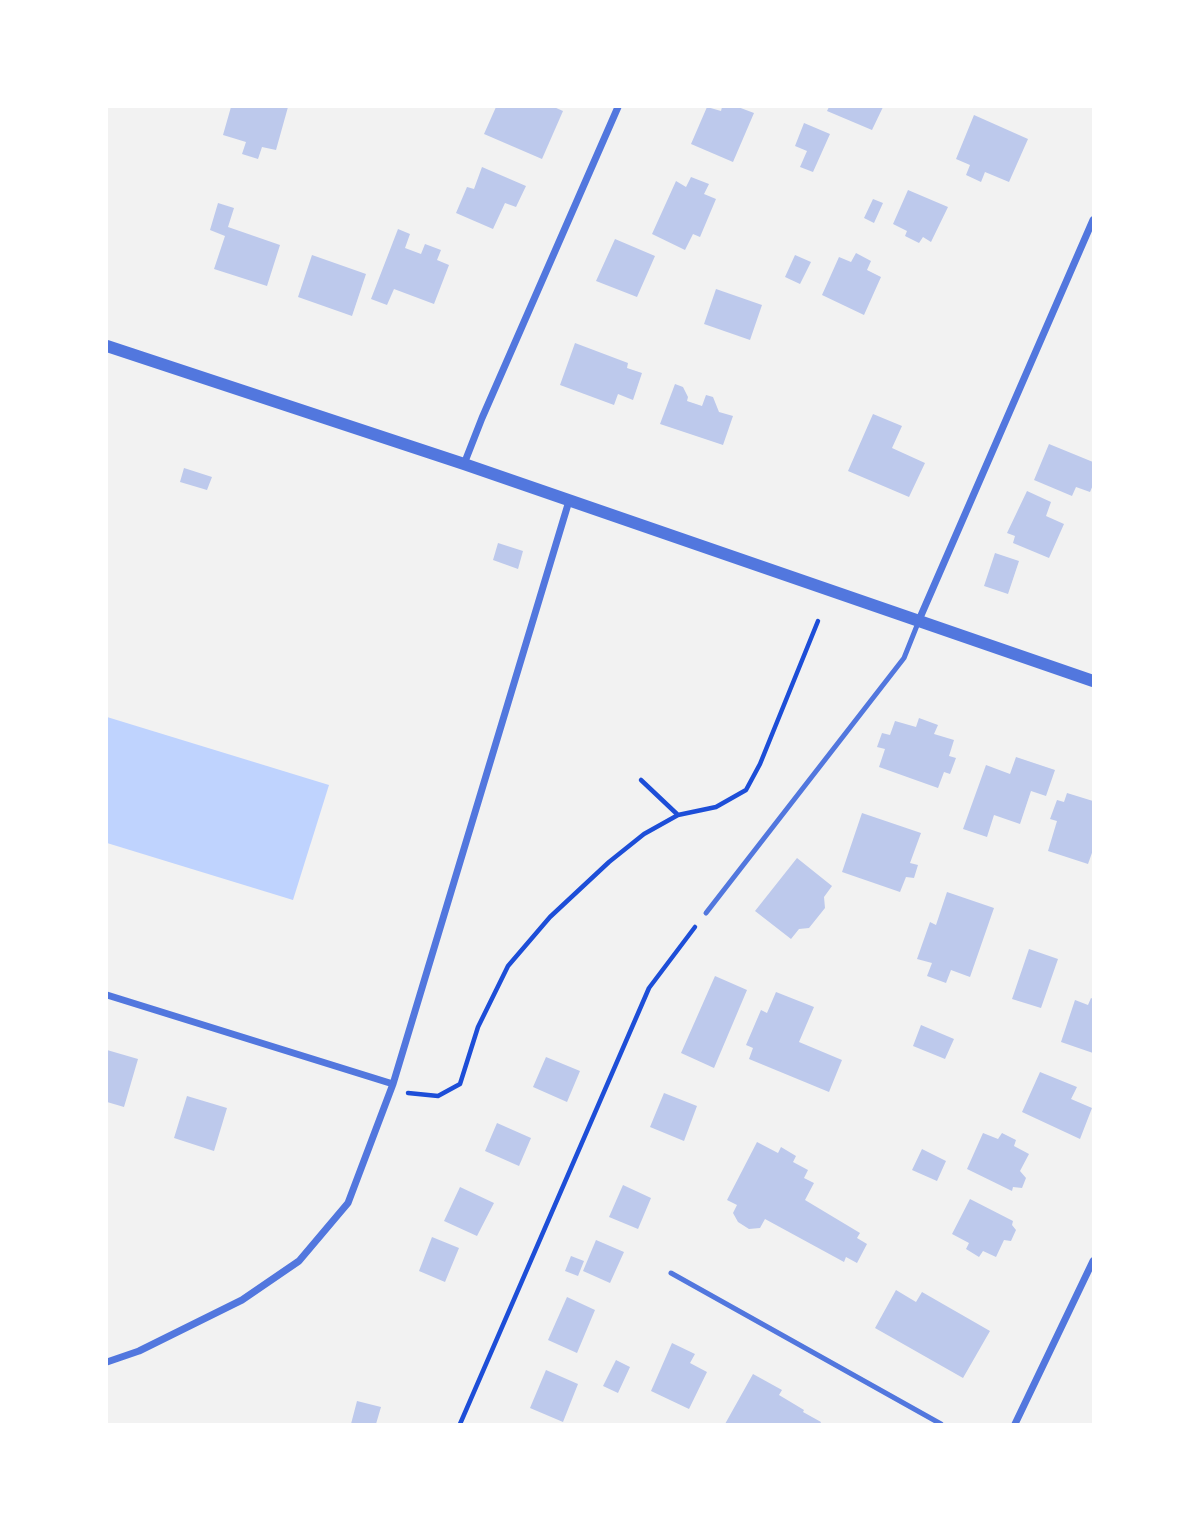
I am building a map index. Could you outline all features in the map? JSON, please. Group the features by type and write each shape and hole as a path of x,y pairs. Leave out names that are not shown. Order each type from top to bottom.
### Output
{"street":[{"path":"464,464 618,107"},
{"path":"919,620 1093,220"},
{"path":"107,346 464,464 1093,681"},
{"path":"107,1362 139,1351 242,1300 299,1261 348,1203 393,1084 569,501"},
{"path":"107,995 393,1084"},
{"path":"1015,1424 1093,1261"}],"lane":[{"path":"706,913 904,658 919,620"},
{"path":"671,1273 941,1424"}],"path":[{"path":"393,1084 405,1092 438,1096 460,1084 478,1027 508,966 550,917 609,862 644,834 678,815 716,807 746,790 760,764 818,621"},
{"path":"641,779 678,815"},
{"path":"460,1424 649,988 706,913"}],"water":[{"path":"107,717 329,785 293,900 107,843"}],"building":[{"path":"231,107 288,107 276,150 262,147 258,159 242,154 246,142 223,135"},
{"path":"496,107 554,107 563,111 542,159 484,134"},
{"path":"707,107 721,111 722,107 738,107 754,113 733,162 691,144"},
{"path":"829,107 883,107 872,130 827,111"},
{"path":"974,115 1028,139 1009,182 985,172 981,182 966,175 970,165 956,159"},
{"path":"804,123 830,134 813,172 800,167 807,151 795,146"},
{"path":"482,167 526,186 516,207 505,203 493,229 456,213 467,187 474,189"},
{"path":"691,177 709,184 704,194 716,199 700,237 693,234 685,250 652,234 676,181 686,187"},
{"path":"908,190 948,207 931,242 923,237 919,243 905,236 907,231 893,224"},
{"path":"873,199 883,203 874,223 864,218"},
{"path":"218,203 234,208 228,227 280,245 267,286 214,269 225,236 210,230"},
{"path":"398,229 410,234 405,248 421,254 425,244 441,250 437,260 449,265 434,304 394,289 387,305 371,299"},
{"path":"615,239 655,256 637,297 596,281"},
{"path":"856,253 871,261 867,270 881,277 864,315 822,295 839,257 851,262"},
{"path":"312,255 366,274 352,316 298,297"},
{"path":"795,255 811,262 800,284 785,277"},
{"path":"716,289 762,305 750,340 704,324"},
{"path":"575,343 628,363 627,368 642,373 633,400 618,394 614,405 560,385"},
{"path":"675,384 683,387 687,401 702,406 706,395 713,397 719,412 733,416 723,445 660,424"},
{"path":"873,414 902,426 892,448 925,463 909,497 848,471"},
{"path":"1049,444 1093,462 1093,485 1090,492 1076,487 1072,496 1034,480"},
{"path":"184,468 212,477 207,490 180,482"},
{"path":"1027,491 1051,502 1046,516 1064,524 1049,558 1013,543 1015,536 1007,533"},
{"path":"498,543 523,551 518,569 493,560"},
{"path":"995,553 1019,561 1008,594 984,586"},
{"path":"919,718 938,725 934,734 954,740 949,756 956,758 950,774 944,772 938,788 879,767 885,749 877,747 882,733 890,735 895,721 916,727"},
{"path":"1016,757 1055,770 1046,796 1031,791 1020,824 994,815 987,837 963,829 986,765 1010,774"},
{"path":"1067,793 1093,801 1093,850 1088,864 1048,851 1057,821 1050,819 1057,800 1064,802"},
{"path":"862,813 921,833 910,863 918,865 914,878 906,877 900,892 842,872"},
{"path":"797,858 832,886 824,897 825,908 809,928 799,929 791,939 755,911"},
{"path":"947,892 994,908 970,977 951,970 946,983 927,976 932,963 917,959 930,922 936,925"},
{"path":"1029,949 1058,959 1041,1008 1012,999"},
{"path":"715,976 747,990 714,1068 681,1053"},
{"path":"776,992 814,1007 799,1042 842,1060 829,1092 749,1059 753,1048 746,1045 761,1010 767,1013"},
{"path":"1091,998 1093,1053 1061,1042 1075,1000 1088,1005"},
{"path":"921,1025 954,1039 945,1059 913,1046"},
{"path":"107,1050 138,1059 124,1107 107,1102"},
{"path":"546,1057 580,1071 567,1102 533,1087"},
{"path":"1040,1072 1077,1087 1071,1099 1092,1108 1080,1139 1022,1112"},
{"path":"664,1093 697,1106 684,1141 650,1127"},
{"path":"187,1096 227,1108 214,1151 174,1138"},
{"path":"497,1123 531,1138 519,1166 485,1151"},
{"path":"983,1133 998,1139 1002,1133 1016,1140 1014,1146 1029,1154 1020,1171 1026,1178 1022,1188 1013,1187 1012,1191 967,1169"},
{"path":"757,1142 778,1153 781,1147 796,1156 793,1162 808,1170 804,1178 814,1183 805,1200 860,1233 857,1238 867,1244 857,1263 846,1257 844,1262 765,1219 760,1228 749,1229 738,1222 733,1213 737,1205 727,1200"},
{"path":"922,1149 946,1161 937,1181 912,1170"},
{"path":"623,1185 651,1198 638,1229 609,1217"},
{"path":"460,1187 494,1203 477,1236 444,1221"},
{"path":"970,1199 1013,1221 1012,1225 1016,1230 1011,1241 1004,1240 996,1257 983,1251 979,1257 966,1249 969,1243 952,1234"},
{"path":"432,1237 459,1248 445,1282 419,1271"},
{"path":"596,1240 624,1252 610,1283 583,1271"},
{"path":"571,1256 584,1261 578,1276 565,1271"},
{"path":"896,1290 916,1302 922,1292 990,1331 963,1378 875,1328"},
{"path":"567,1297 595,1310 577,1353 548,1340"},
{"path":"672,1343 695,1354 690,1363 707,1372 689,1409 651,1391"},
{"path":"616,1360 630,1367 618,1393 603,1386"},
{"path":"546,1370 578,1384 563,1422 530,1408"},
{"path":"753,1374 782,1390 779,1395 821,1422 820,1424 725,1424"},
{"path":"357,1401 381,1407 376,1424 351,1424"}]}
